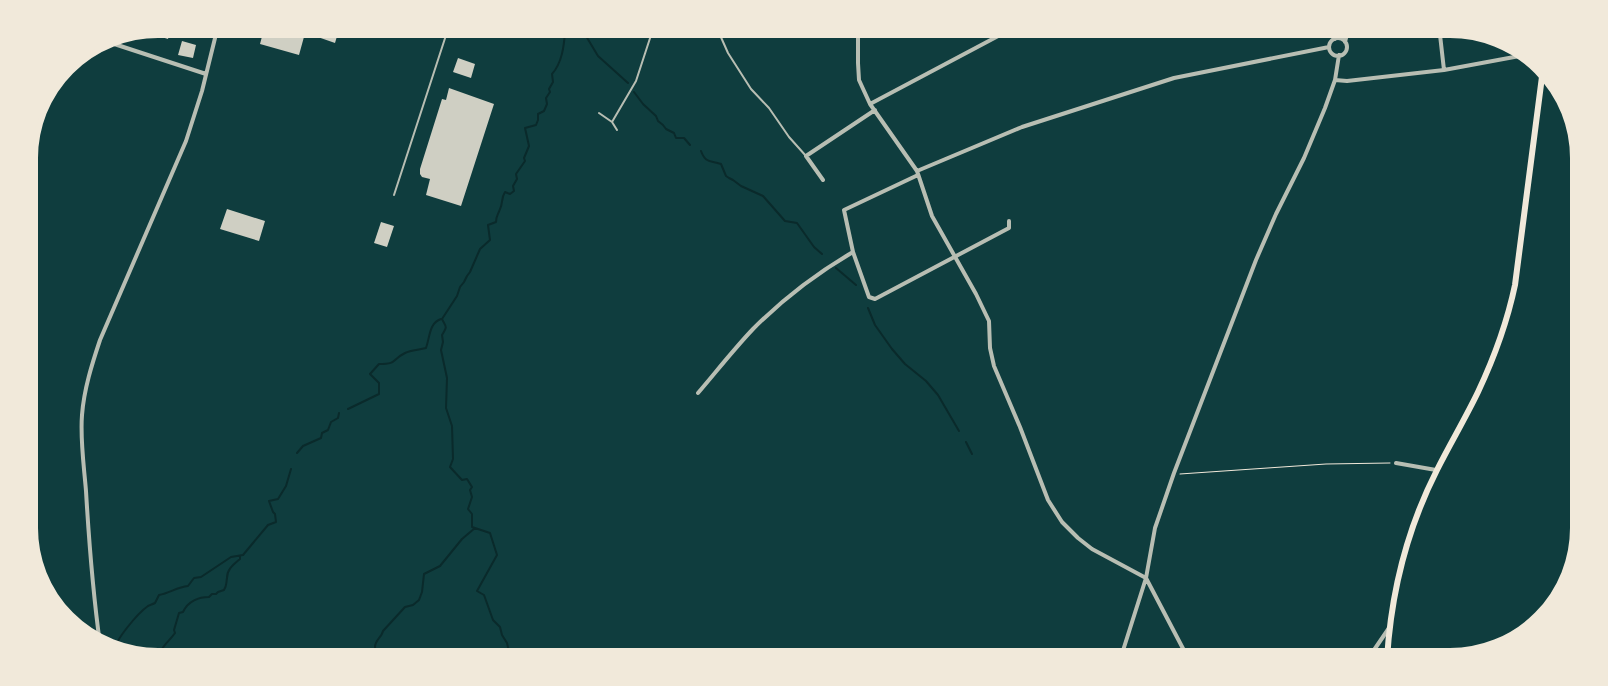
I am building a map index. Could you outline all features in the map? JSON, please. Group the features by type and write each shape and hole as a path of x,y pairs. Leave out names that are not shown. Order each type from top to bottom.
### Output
{"main road":[{"path":"1388,651 1394,595 1414,523 1436,470 1477,394 1510,310 1515,285 1542,76"}],"street":[{"path":"99,635 91,570 81,438 86,389 100,340 186,141 202,91 216,35"},
{"path":"858,35 860,80 870,104 917,173 932,216 976,294 988,320 990,348 994,366 1048,500 1062,522 1078,538 1092,549 1146,578 1184,651"},
{"path":"870,104 1000,35"},
{"path":"1332,35 1334,39"},
{"path":"1123,651 1146,578 1155,528 1174,473 1256,260 1304,158 1336,80 1339,55 1346,50 1347,35"},
{"path":"1440,35 1444,70"},
{"path":"1339,55 1331,52 1330,42 1340,38 1345,42"},
{"path":"113,44 206,74"},
{"path":"1009,221 1008,228 875,299 869,298 853,252 844,210 917,173 1022,127 1174,78 1329,47"},
{"path":"1336,80 1347,81 1444,70 1520,57"},
{"path":"823,180 806,156 875,110"},
{"path":"698,393 753,330 785,300 826,268 853,252"},
{"path":"1396,463 1436,470"},
{"path":"1371,651 1378,645 1390,626"}],"lane":[{"path":"394,195 446,35"},
{"path":"612,122 636,81 651,35"},
{"path":"720,35 728,53 751,89 769,108 806,156"},
{"path":"599,113 612,122 616,130"}],"path":[{"path":"1174,473 1184,474 1326,464 1396,463"}],"building":[{"path":"155,35 169,35 168,39"},
{"path":"262,35 305,35 299,55 260,44"},
{"path":"312,35 337,35 335,43"},
{"path":"182,41 196,45 193,58 178,55"},
{"path":"458,58 475,64 471,78 453,72"},
{"path":"449,88 494,104 461,206 426,195 430,179 422,177 420,174 442,99 446,100"},
{"path":"227,209 265,221 259,241 220,229"},
{"path":"381,222 394,226 387,247 374,243"}],"waterway":[{"path":"509,651 500,627 493,620 484,595 477,591 497,555 490,533 472,527 472,514 468,509 472,497 470,490 472,487 467,479 462,480 450,467 453,459 452,426 446,408 447,378 441,350 442,335 446,327 442,319 457,296 480,249 490,240 488,225 496,222 505,192 510,194 514,191 513,186 517,179 516,174 525,161 524,158 529,146 525,128 536,125 538,114 544,111 547,104 546,98 553,82 552,74 562,54 565,35"},
{"path":"585,35 598,56 628,83"},
{"path":"634,92 666,129 674,133 676,138 684,138 690,145"},
{"path":"701,151 707,160 721,164 726,176 741,186 763,196 785,221 797,223 814,247 822,254"},
{"path":"836,268 856,285"},
{"path":"868,308 875,325 892,349 938,395 959,431"},
{"path":"348,409 379,394 379,383 370,374 379,364 392,362 407,352 426,348 432,327 441,319"},
{"path":"297,453 303,446 321,438 322,433 328,430 331,422 338,418 339,413"},
{"path":"966,442 972,454"},
{"path":"116,643 133,620 144,609 155,603 159,595 188,586 194,578 201,577 231,557 243,555 268,525 276,522 275,514 269,501 278,499 286,486 291,469"},
{"path":"376,651 376,642 383,631 405,607 413,605 419,600 424,574 440,566 462,539 475,528"},
{"path":"161,651 175,633 174,630 179,613 183,612 194,600 209,597 224,590 228,572 240,559 240,556"}]}
